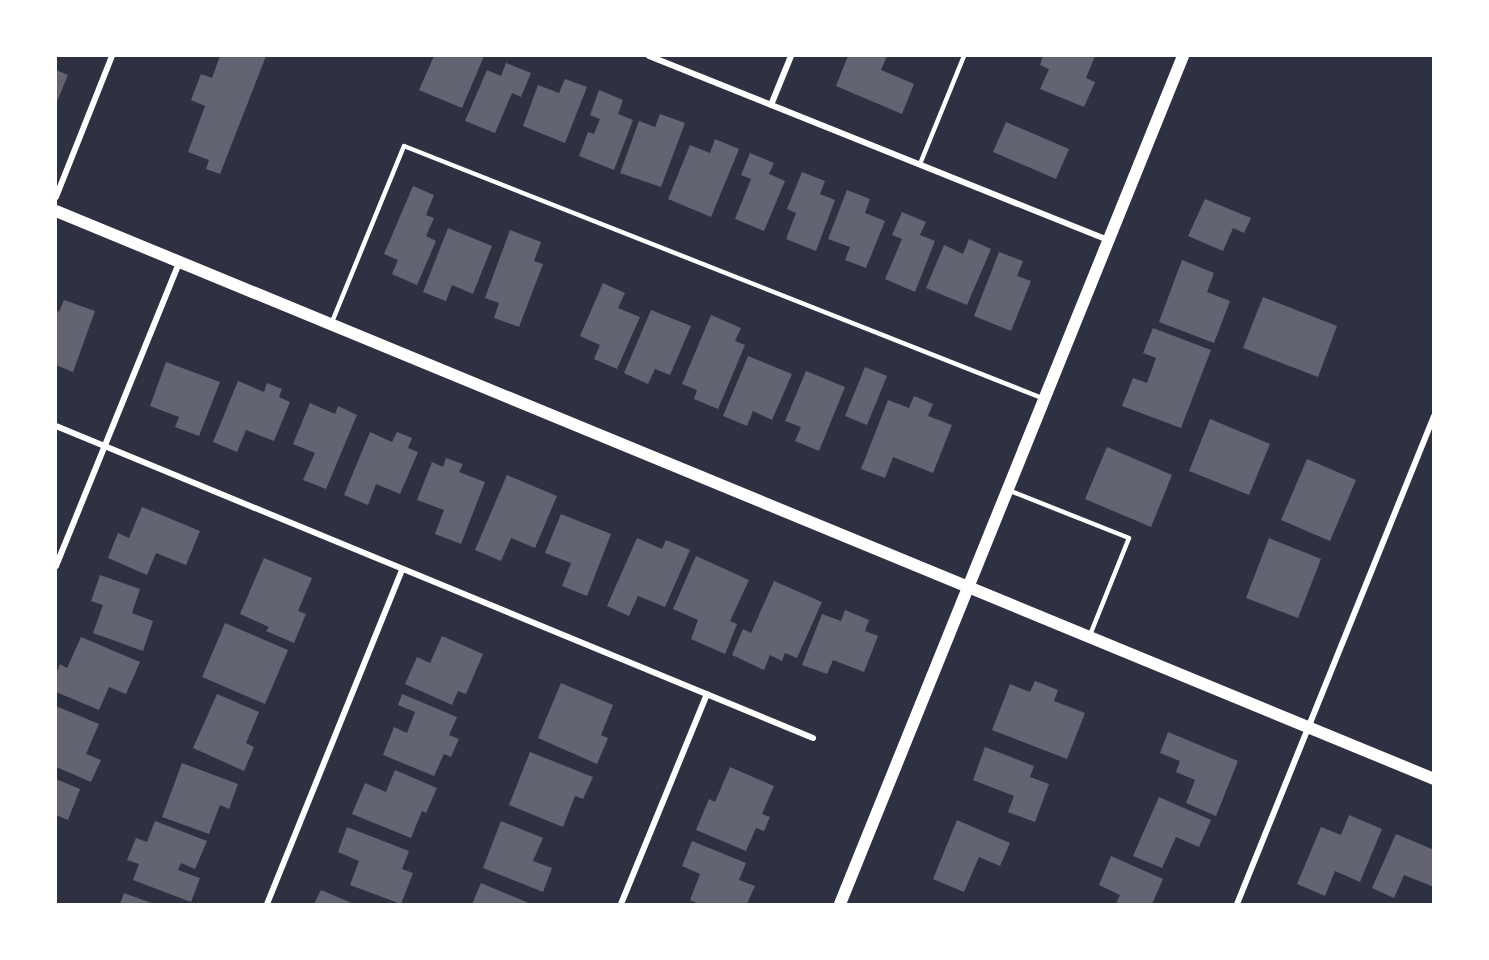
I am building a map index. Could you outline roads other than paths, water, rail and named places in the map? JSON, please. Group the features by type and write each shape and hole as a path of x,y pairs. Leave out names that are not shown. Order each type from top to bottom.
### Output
{"main road":[{"path":"840,904 1183,56"},
{"path":"56,211 1434,779"}],"street":[{"path":"56,197 112,56"},
{"path":"649,56 1108,240"},
{"path":"771,105 791,56"},
{"path":"56,566 179,263"},
{"path":"1237,904 1434,416"},
{"path":"56,426 813,738"},
{"path":"267,904 402,570"},
{"path":"621,904 707,694"}],"lane":[{"path":"920,164 964,56"},
{"path":"331,326 404,146 1045,399"},
{"path":"1008,490 1129,538 1089,637"}]}
